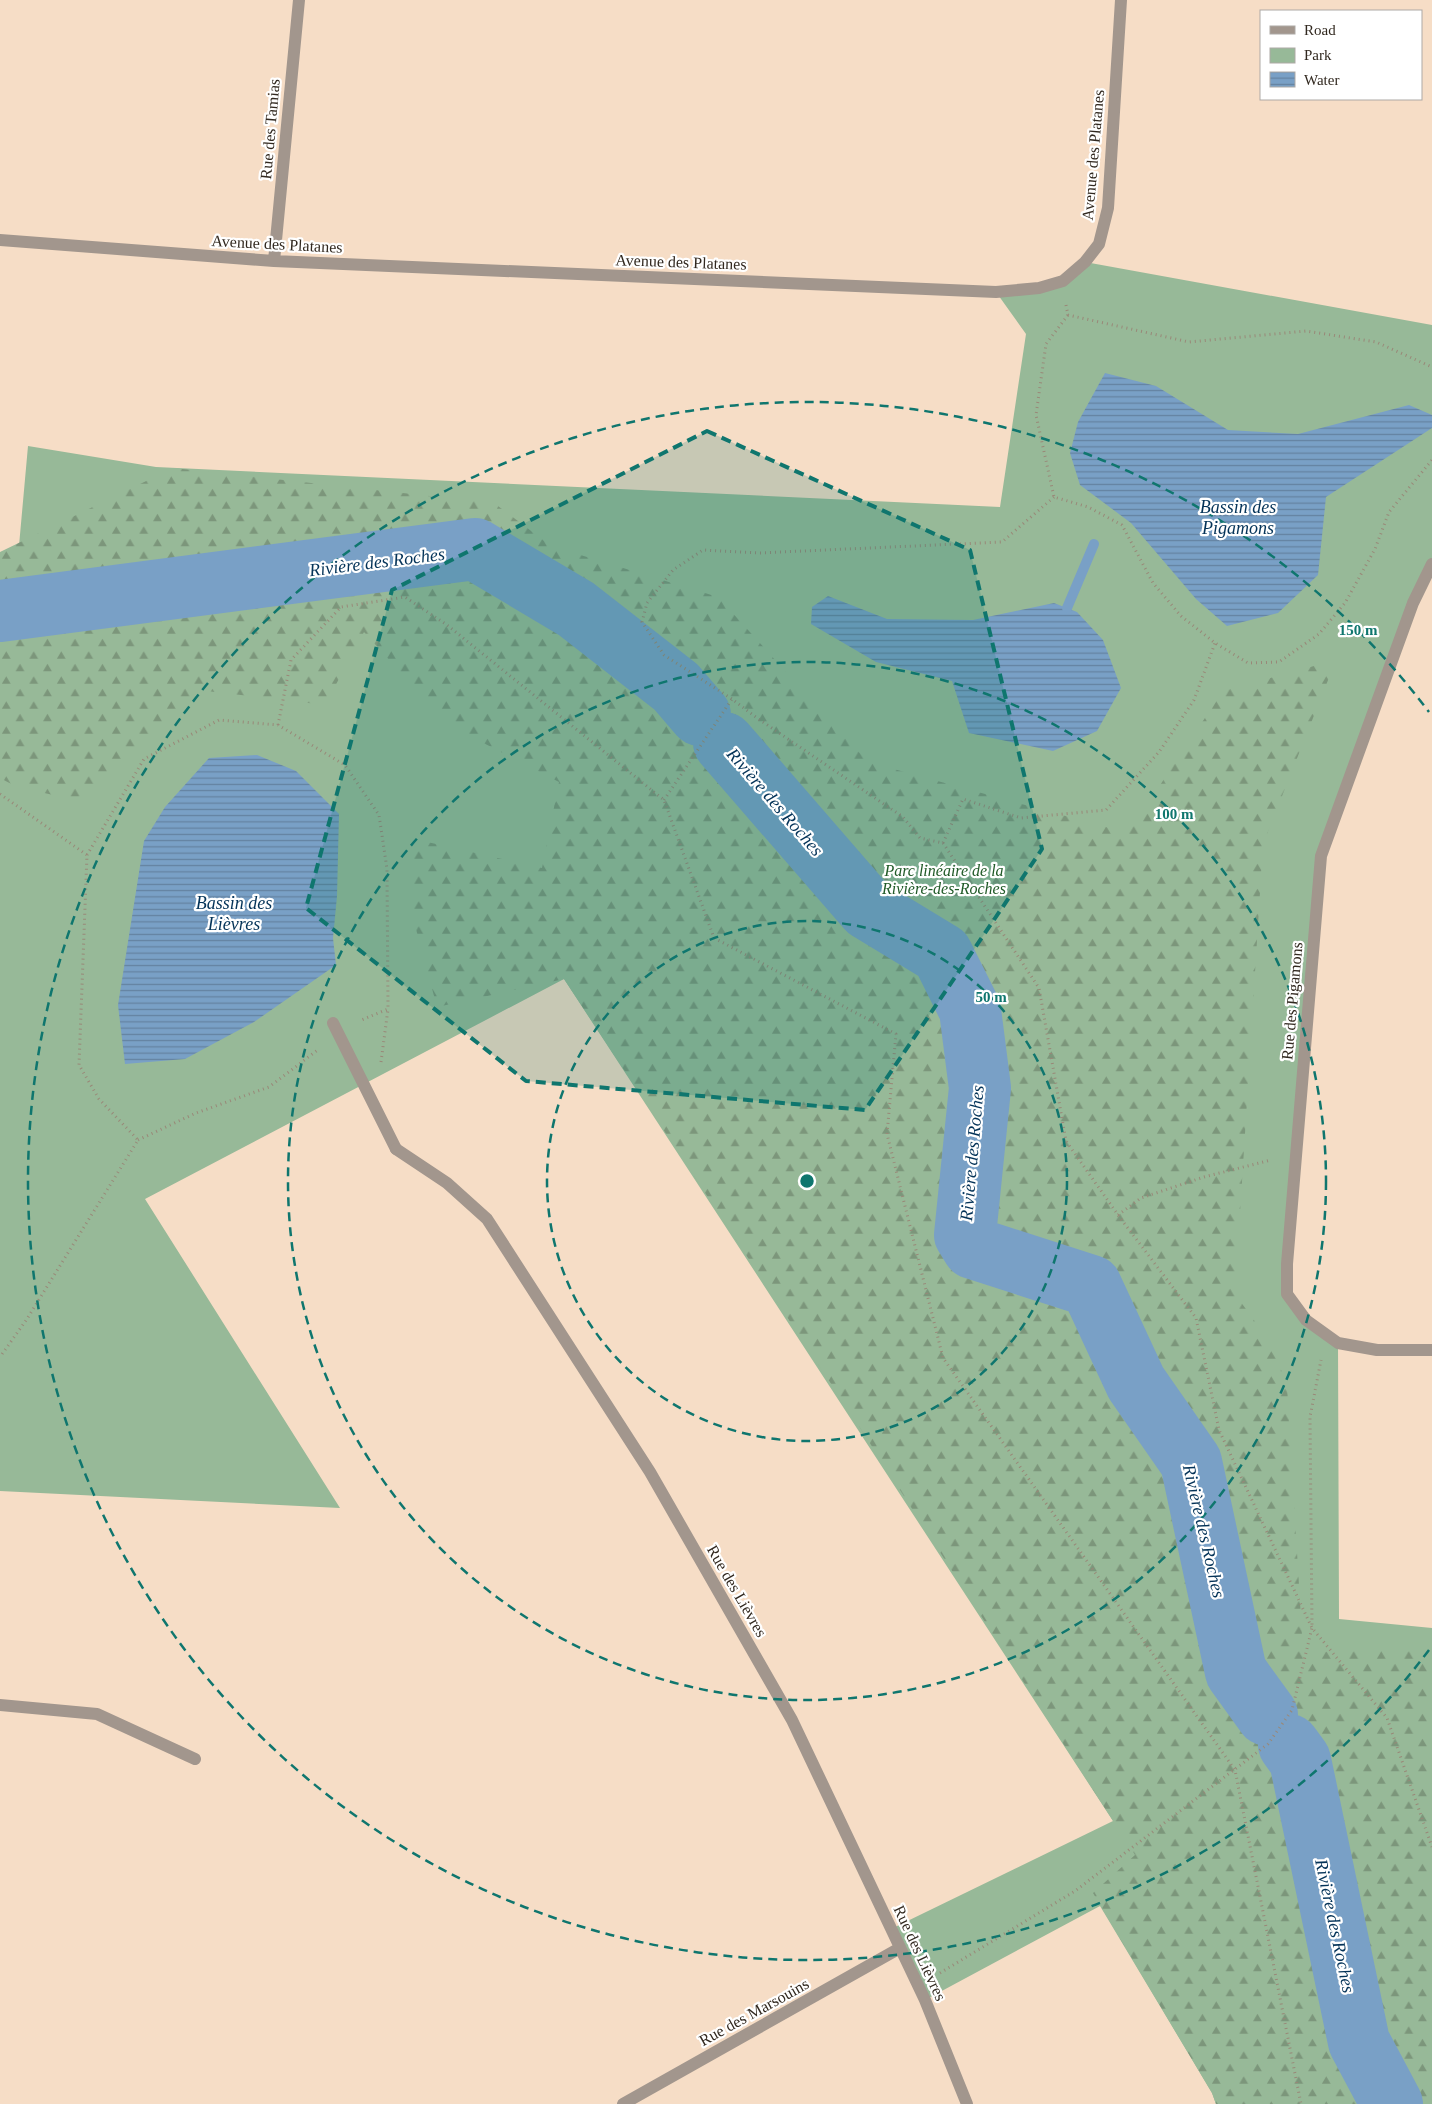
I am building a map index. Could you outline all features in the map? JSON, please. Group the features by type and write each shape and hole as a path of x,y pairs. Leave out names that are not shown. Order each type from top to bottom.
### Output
{"street":[{"name":"Rue des Tamias","path":"274,261 299,0"},
{"name":"Avenue des Platanes","path":"0,240 274,261 996,292 1039,288 1063,281 1085,262 1099,244 1108,208 1121,0"},
{"name":"Rue des Pigamons","path":"1432,564 1412,603 1321,856 1287,1264 1287,1294 1306,1320 1338,1343 1377,1350 1432,1350"},
{"name":"Rue des Lièvres","path":"335,1028 396,1149 447,1183 487,1219 650,1472 792,1720 918,1986 967,2104"},
{"path":"0,1705 97,1714 195,1759"},
{"name":"Rue des Marsouins","path":"623,2104 900,1948"}],"path":[{"path":"1054,497 1036,415 1046,344 1068,315 1063,281"},
{"path":"1068,315 1189,342 1306,331 1376,342 1432,367"},
{"path":"1054,497 1088,507 1122,525 1153,583 1181,616 1215,643 1248,663 1279,662 1319,634 1345,603 1375,549 1389,512 1432,460"},
{"path":"1054,497 1002,542 759,553 703,550 673,570 647,603 642,622 664,655 732,699 757,718 904,817 920,838 944,843 1039,988 1066,1141 1118,1215 1196,1318 1219,1430 1312,1628 1387,1718 1432,1846"},
{"path":"278,725 291,660 341,607 405,597 447,625 664,800 714,938 896,1034 887,1134 944,1358 1235,1770 1301,2104"},
{"path":"944,843 963,799 1021,818 1106,810 1159,752 1194,700 1215,643"},
{"path":"664,800 732,699"},
{"path":"0,1357 27,1319 138,1140 196,1113 269,1087 335,1028 350,1025 388,1009 387,869 379,815 345,765 278,725 219,720 144,759 87,855 79,1065 104,1104 138,1140"},
{"path":"0,794 87,855"},
{"path":"1118,1215 1141,1198 1204,1177 1296,1153"},
{"path":"918,1986 1075,1891 1268,1744 1292,1710 1312,1628 1310,1417 1326,1334"}],"highlighted area":[{"path":"707,431 970,550 1042,849 865,1110 526,1081 306,908 392,590"}],"green space":[{"name":"Parc linéaire de la Rivière-des-Roches","path":"1085,262 1432,325 1432,564 1321,856 1287,1294 1338,1343 1339,1619 1432,1628 1432,2104 1216,2104 1212,2093 1100,1906 925,2000 891,1929 1113,1821 564,979 145,1199 340,1508 0,1491 0,578 16,579 28,446 156,467 1000,507 1026,334 996,292 1039,288"},
{"path":"173,468 494,503 551,546 718,597 868,762 1128,833 1223,691 1336,660 1263,844 1235,1294 1272,1345 1287,1386 1303,1652 1432,1650 1432,2104 1216,2104 1212,2093 1093,1893 1135,1855 853,1417 564,979 437,1007 413,918 414,839 542,868 559,782 447,724 364,632 325,705 198,690 76,800 17,787 0,778 0,552"}],"water":[{"name":"Bassin des Pigamons","path":"1105,373 1156,386 1228,430 1298,434 1409,405 1432,415 1432,428 1326,497 1318,575 1278,613 1227,626 1196,599 1131,523 1080,485 1070,453 1078,422"},
{"path":"828,596 887,619 973,620 1054,603 1077,612 1103,640 1121,688 1097,731 1053,751 969,733 952,681 876,662 811,624 812,607"},
{"name":"Bassin des Lièvres","path":"257,755 296,771 339,814 337,896 333,938 336,965 254,1022 185,1059 125,1064 118,1005 144,841 165,807 209,758"}],"waterway":[{"path":"1067,608 1094,544"},
{"name":"Rivière des Roches","path":"0,611 475,549 576,609 676,687 700,715"},
{"name":"Rivière des Roches","path":"724,743 868,909 942,954 970,1010 980,1088 965,1235 973,1248 1091,1286 1136,1383 1191,1462 1236,1672 1267,1715"},
{"name":"Rivière des Roches","path":"1289,1745 1300,1760 1359,2042 1392,2104"}]}
